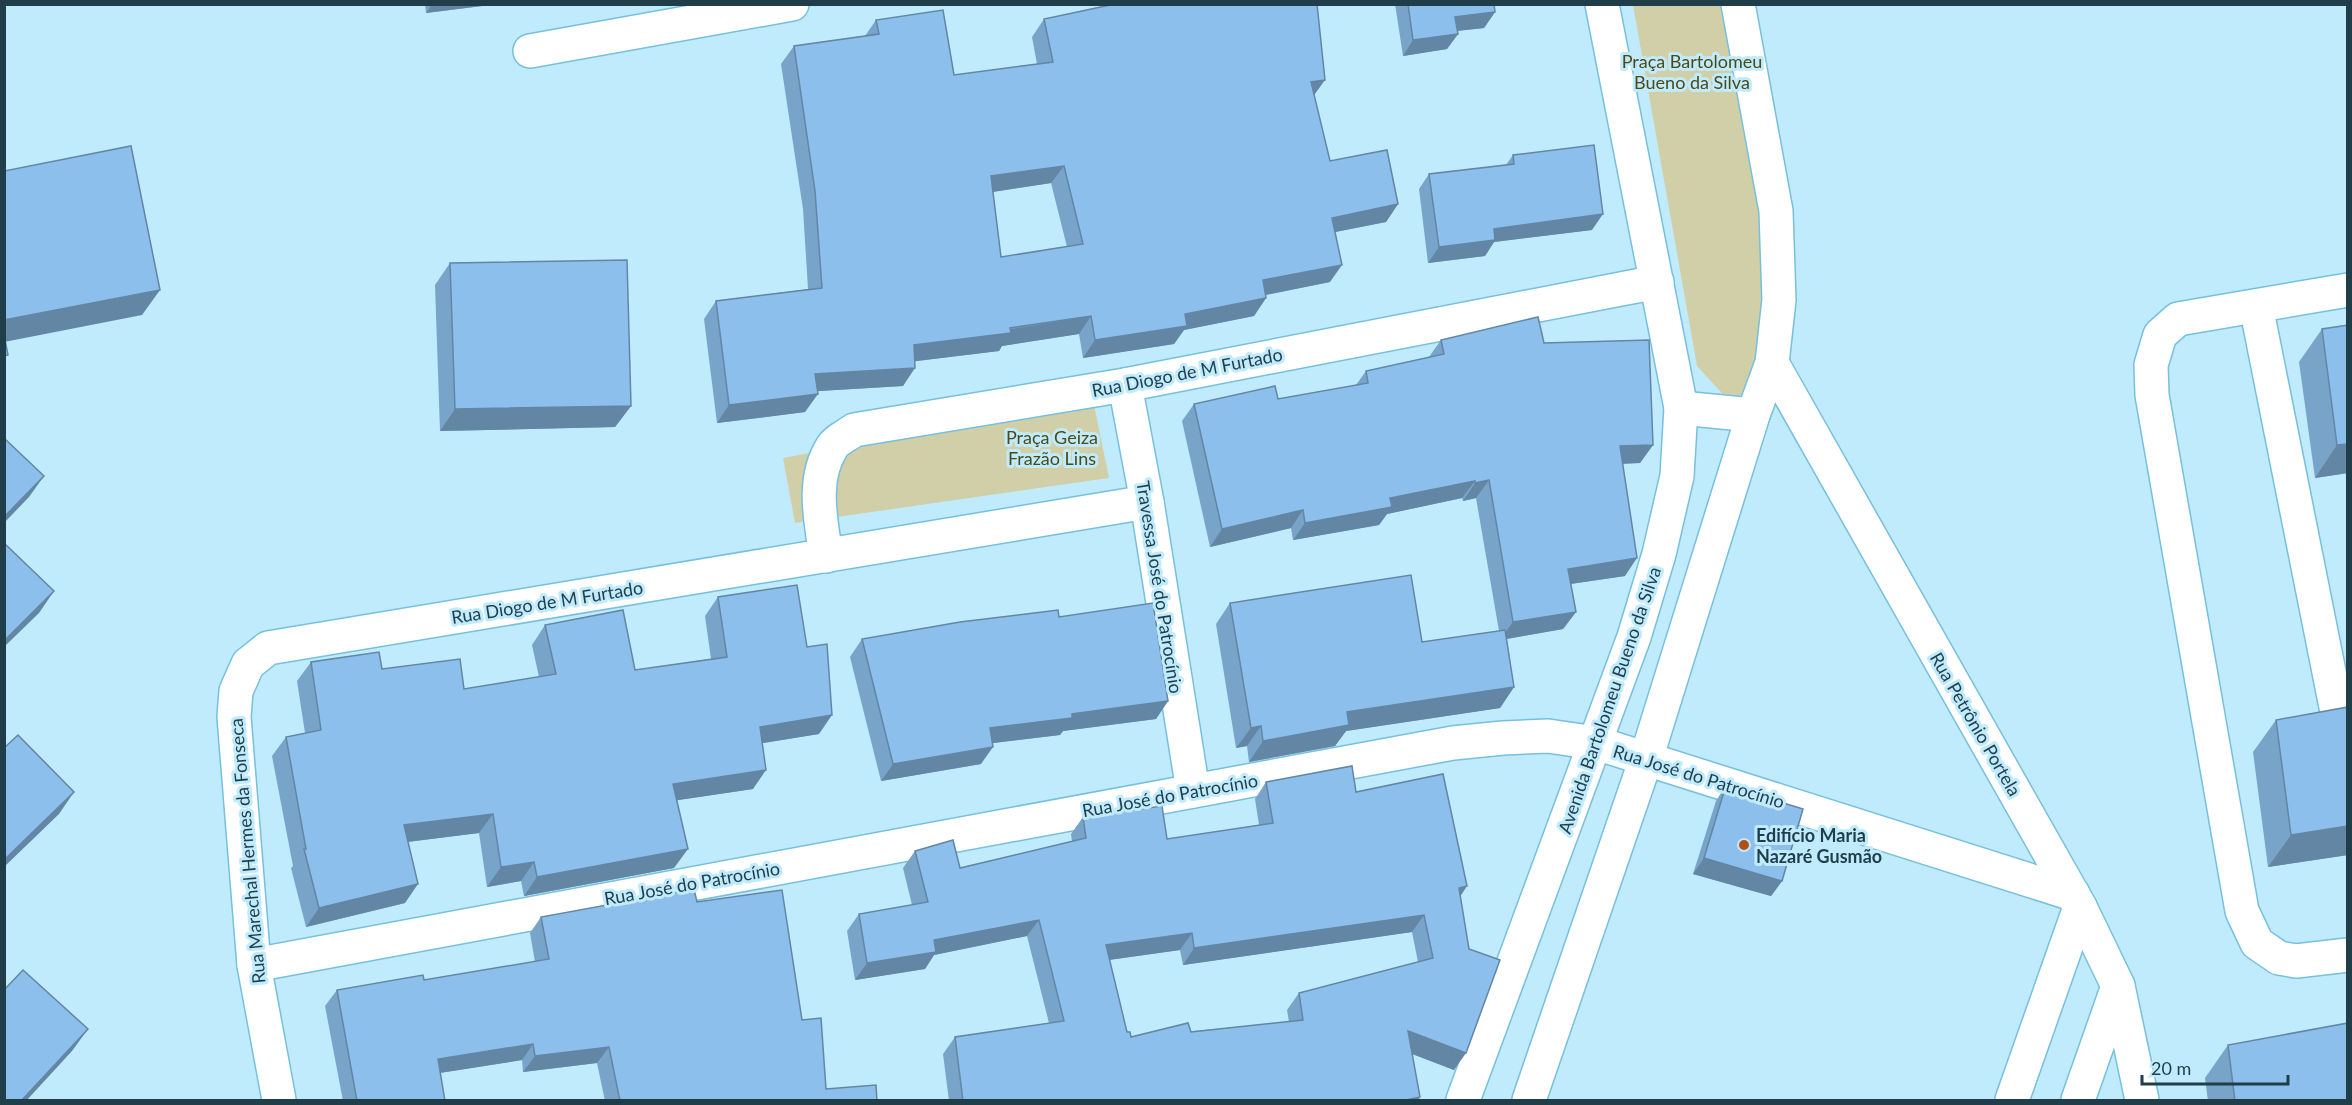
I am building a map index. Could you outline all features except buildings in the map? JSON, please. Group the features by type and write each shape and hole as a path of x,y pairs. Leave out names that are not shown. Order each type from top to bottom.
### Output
{"street":[{"path":"530,51 792,4"},
{"name":"Avenida Bartolomeu Bueno da Silva","path":"1463,1101 1634,637 1659,554 1677,476 1681,408 1602,4"},
{"path":"1529,1101 1646,759 1753,415 1772,363 1779,300 1776,212 1738,4"},
{"name":"Rua Diogo de M Furtado","path":"826,556 819,501 822,473 833,445 854,430 1125,384 1657,282"},
{"path":"2348,290 2178,319 2160,336 2151,365 2152,395 2242,911 2257,943 2279,958 2296,961 2348,955"},
{"path":"2256,306 2339,722"},
{"name":"Rua Petrônio Portela","path":"1772,363 2076,900 2118,986 2142,1101"},
{"name":"Travessa José do Patrocínio","path":"1125,384 1147,502 1193,791"},
{"path":"1681,408 1753,415"},
{"name":"Rua Diogo de M Furtado","path":"268,648 1147,502"},
{"name":"Rua Marechal Hermes da Fonseca","path":"268,648 248,664 236,692 234,717 254,965 279,1101"},
{"name":"Rua José do Patrocínio","path":"254,965 1453,743 1548,736 1596,743 2076,900"},
{"path":"2012,1101 2076,900"},
{"path":"2078,1101 2118,986"}],"green space":[{"name":"Praça Bartolomeu Bueno da Silva","path":"1633,5 1728,5 1773,260 1766,352 1744,417 1697,366"},
{"name":"Praça Geiza Frazão Lins","path":"1093,400 1109,478 795,523 783,458"}],"place":[{"name":"Edifício Maria Nazaré Gusmão","path":"1744,845"}]}
